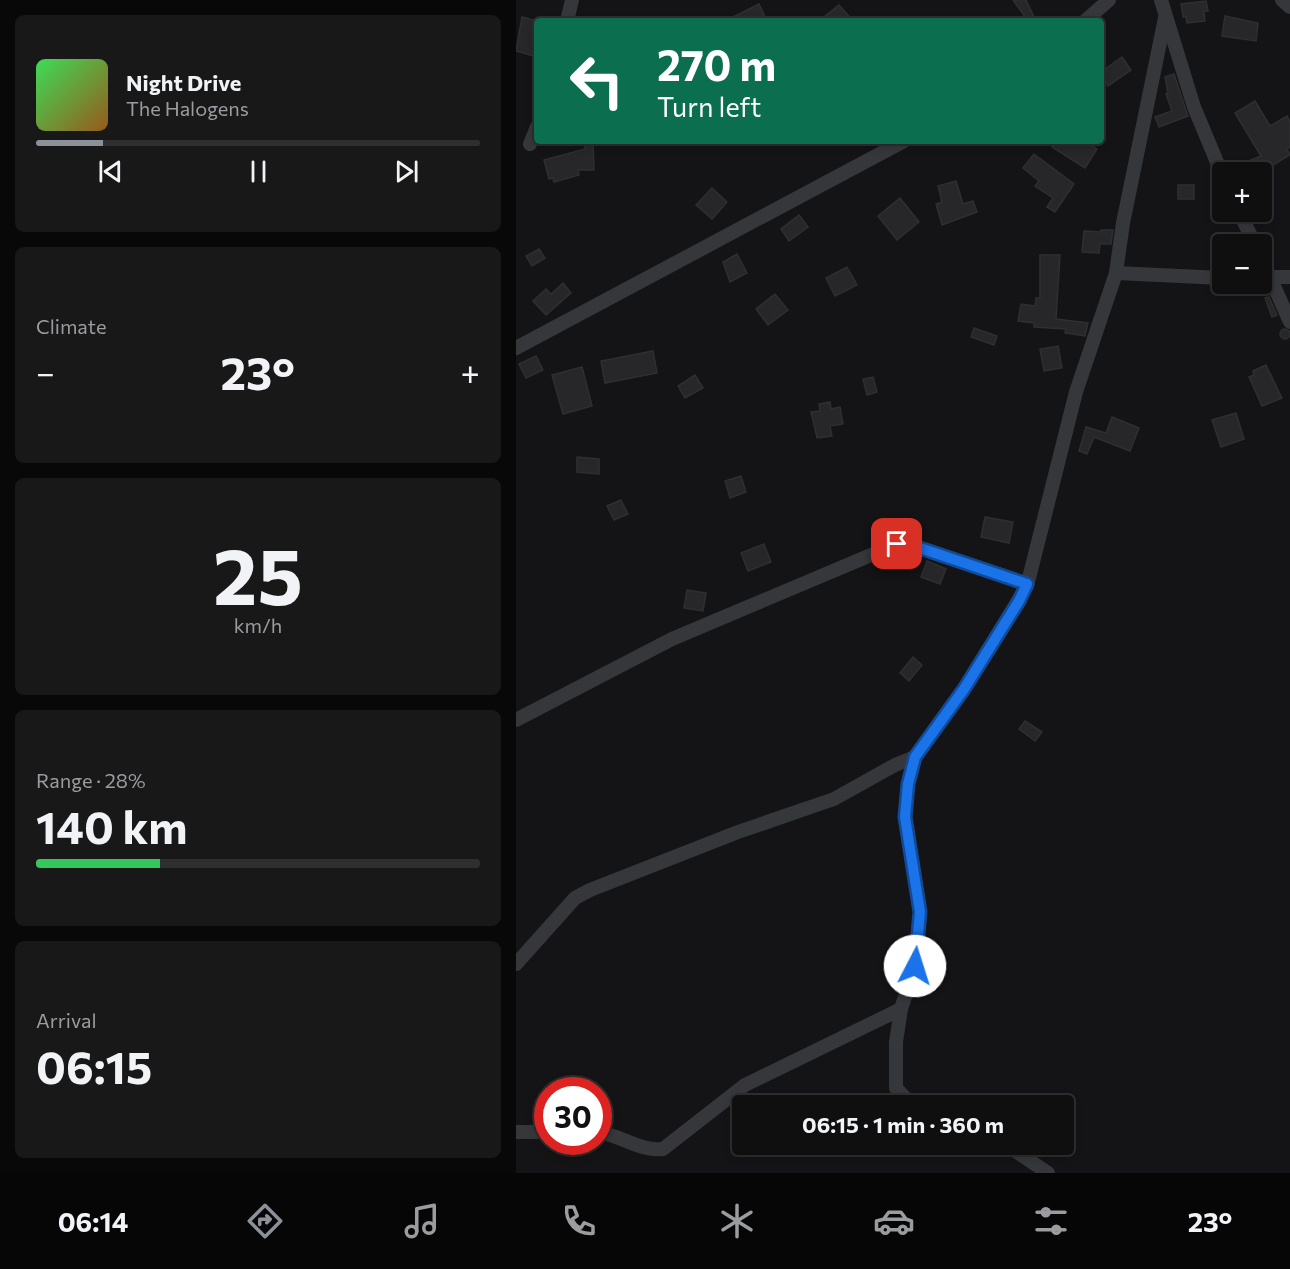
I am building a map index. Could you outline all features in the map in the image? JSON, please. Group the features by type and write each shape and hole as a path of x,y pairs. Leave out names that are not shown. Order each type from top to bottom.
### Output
{"street":[{"path":"568,18 572,0"},
{"path":"1088,18 1109,0"},
{"path":"1161,0 1194,107 1217,162"},
{"path":"1282,0 1290,7"},
{"path":"903,1095 896,1088 896,1042 901,1009 915,966 920,912 905,817 908,784 915,757 964,689 1019,601 1027,584 1076,392 1116,273 1123,223 1165,18"},
{"path":"530,144 534,134"},
{"path":"516,348 898,144"},
{"path":"1116,273 1212,278"},
{"path":"1272,277 1290,277"},
{"path":"1272,288 1290,322"},
{"path":"516,720 672,639 897,544 914,546 1027,584"},
{"path":"516,964 575,898 590,890 738,832 834,799 895,765 915,757"},
{"path":"612,1134 645,1148 663,1149 738,1089 901,1009"},
{"path":"516,1132 534,1132"},
{"path":"1021,1155 1048,1173"}],"building":[{"path":"1013,0 1026,0 1035,18 1026,18"},
{"path":"1206,1 1208,11 1204,11 1205,21 1187,23 1186,17 1183,17 1181,4"},
{"path":"759,4 766,18 731,18"},
{"path":"839,5 850,18 823,18"},
{"path":"1225,16 1258,23 1256,41 1222,36"},
{"path":"522,17 534,20 534,56 516,51"},
{"path":"1122,57 1131,70 1108,86 1104,78 1104,70"},
{"path":"1174,74 1188,116 1159,127 1155,117 1172,111 1166,94 1168,93 1165,77"},
{"path":"1255,101 1270,126 1287,116 1290,122 1290,147 1287,149 1290,155 1272,166 1272,162 1246,162 1261,156 1235,113"},
{"path":"585,144 593,144 594,170 578,170 579,175 554,182 553,178 549,179 544,160 585,149"},
{"path":"1054,144 1089,144 1097,149 1085,168 1052,147"},
{"path":"1034,154 1074,184 1055,212 1047,207 1053,198 1035,186 1039,181 1023,168"},
{"path":"956,181 963,204 973,201 977,212 942,225 936,204 942,202 938,186"},
{"path":"1178,185 1194,185 1194,199 1178,199"},
{"path":"712,188 727,202 712,219 696,205"},
{"path":"900,198 919,222 897,240 878,216"},
{"path":"799,215 808,227 789,241 781,229"},
{"path":"1101,230 1113,230 1111,244 1100,244 1099,253 1082,252 1084,231 1101,232"},
{"path":"539,249 545,258 532,266 526,256"},
{"path":"737,254 747,273 730,282 723,262"},
{"path":"1040,255 1060,255 1056,319 1088,323 1085,336 1065,333 1066,329 1034,327 1034,323 1018,321 1021,304 1035,306 1036,298 1040,298"},
{"path":"847,267 857,285 835,296 826,278"},
{"path":"563,283 571,293 546,315 533,301 546,289 551,294"},
{"path":"775,294 788,310 768,325 756,309"},
{"path":"1269,297 1277,315 1272,317 1265,298"},
{"path":"974,328 997,336 994,345 971,337"},
{"path":"1285,329 1289,330 1289,338 1285,339 1281,338 1280,334 1281,330"},
{"path":"1058,346 1062,368 1044,371 1040,349"},
{"path":"653,351 657,373 605,383 601,361"},
{"path":"536,356 543,370 526,378 519,364"},
{"path":"1266,365 1282,398 1262,406 1249,377 1254,375 1253,371"},
{"path":"582,367 592,406 563,414 552,375"},
{"path":"695,375 703,388 685,398 678,386"},
{"path":"873,377 877,392 867,395 863,379"},
{"path":"830,402 831,409 840,407 843,424 830,426 832,436 817,438 811,412 820,411 819,404"},
{"path":"1236,413 1244,439 1221,447 1212,420"},
{"path":"1112,417 1139,428 1130,451 1094,437 1087,454 1079,451 1086,427 1106,433"},
{"path":"577,457 599,459 599,474 577,472"},
{"path":"741,476 746,492 730,498 725,481"},
{"path":"621,500 628,514 614,520 607,506"},
{"path":"985,517 1013,522 1009,543 981,537"},
{"path":"764,544 771,562 748,571 741,553"},
{"path":"927,561 946,569 940,584 921,577"},
{"path":"687,590 706,593 703,611 684,608"},
{"path":"913,657 922,665 909,681 900,673"},
{"path":"1025,721 1042,732 1035,741 1019,729"}],"route":[{"path":"897,544 914,546 1027,584 1019,601 964,689 915,757 908,784 905,817 920,912 915,966"}]}
